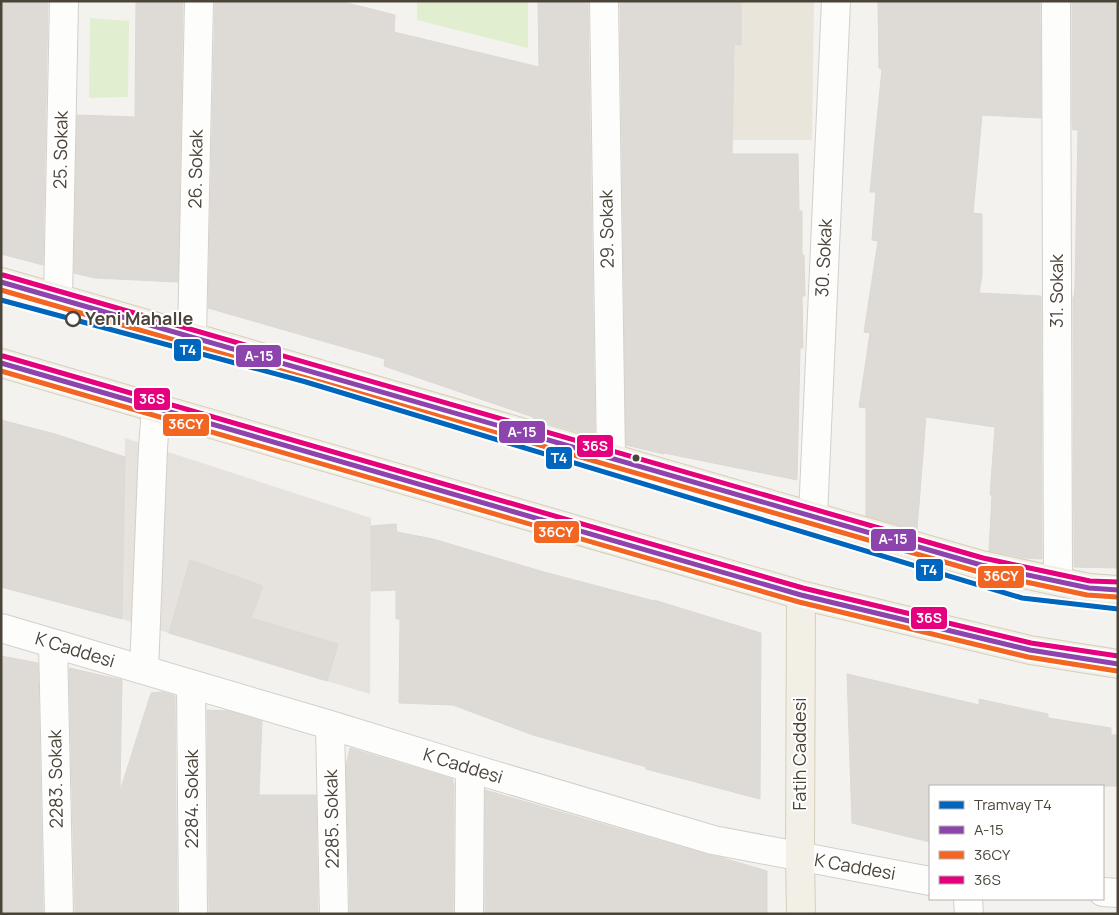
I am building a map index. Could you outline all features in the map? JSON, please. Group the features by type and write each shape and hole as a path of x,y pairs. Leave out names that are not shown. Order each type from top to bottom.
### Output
{"main road":[{"path":"1,282 981,564 1089,588 1118,590"},
{"path":"1,363 801,595 1030,650 1118,664"},
{"name":"Fatih Caddesi","path":"801,595 800,857 802,914"}],"street":[{"name":"25. Sokak","path":"58,298 64,1"},
{"name":"26. Sokak","path":"192,337 199,1"},
{"name":"29. Sokak","path":"604,1 610,457"},
{"name":"30. Sokak","path":"813,516 836,1"},
{"name":"31. Sokak","path":"1056,1 1058,582"},
{"path":"144,670 156,408"},
{"name":"K Caddesi","path":"1,628 713,840 929,881"},
{"name":"2283. Sokak","path":"53,644 59,914"},
{"name":"2284. Sokak","path":"191,684 193,914"},
{"name":"2285. Sokak","path":"330,725 334,914"},
{"path":"469,914 470,768"},
{"path":"1104,892 1118,893"},
{"path":"968,900 969,914"}],"shaded area":[{"path":"622,1 814,1 812,140 625,140"},
{"path":"125,438 371,518 370,694 122,619"}],"green space":[{"path":"417,1 528,1 528,48 417,20"},
{"path":"90,18 129,21 128,97 89,98"}],"building":[{"path":"1,1 48,1 43,265 1,254"},
{"path":"136,1 183,1 178,282 95,278 74,273 77,115 135,117"},
{"path":"215,1 339,1 395,15 394,32 539,67 538,1 588,1 595,437 533,419 533,417 384,366 385,359 208,308"},
{"path":"620,1 741,1 741,45 734,44 732,154 798,154 799,211 802,211 802,255 804,255 805,296 802,296 803,348 800,348 797,480 626,445"},
{"path":"878,1 1040,1 1041,118 982,115 973,213 982,214 982,276 979,293 1041,296 1042,559 1025,558 989,551 992,495 990,495 995,427 926,417 917,530 866,516 866,408 859,407 870,333 864,332 878,241 872,240 876,192 870,192 882,69 879,68"},
{"path":"1072,1 1118,1 1118,568 1074,567 1073,297 1075,286 1078,130 1073,130 1072,120"},
{"path":"1,420 55,434 125,457 122,619 1,587"},
{"path":"396,524 397,532 433,539 544,572 654,600 761,633 760,799 646,769 646,767 533,735 453,705 399,703 400,619 396,619 396,590 371,591 371,526"},
{"path":"190,560 263,586 251,618 338,644 327,681 169,633"},
{"path":"1,656 38,663 43,914 1,914"},
{"path":"69,668 122,680 120,791 151,693 163,692 175,696 177,914 75,914"},
{"path":"847,674 979,705 979,699 1048,714 1048,718 1111,728 1111,735 1118,735 1118,786 929,785 929,842 852,823"},
{"path":"207,710 229,711 262,721 259,795 316,795 318,914 209,914"},
{"path":"350,748 453,779 453,914 350,914 346,765"},
{"path":"485,790 767,871 767,914 485,914"}],"tram line":[{"name":"T4","path":"1,300 306,382 1022,598 1118,609"}],"transit line":[{"name":"36S","path":"3,275 983,558 1090,581 1118,582"},
{"name":"A-15","path":"1,282 981,565 1089,588 1118,590"},
{"name":"36CY","path":"1,290 979,572 1087,595 1117,597"},
{"name":"36S","path":"3,356 803,588 1031,643 1118,656"},
{"name":"A-15","path":"1,363 801,595 1030,650 1118,664"},
{"name":"36CY","path":"1,371 799,602 1028,657 1117,671"}],"place":[{"name":"Yeni Mahalle","path":"73,319"}]}
